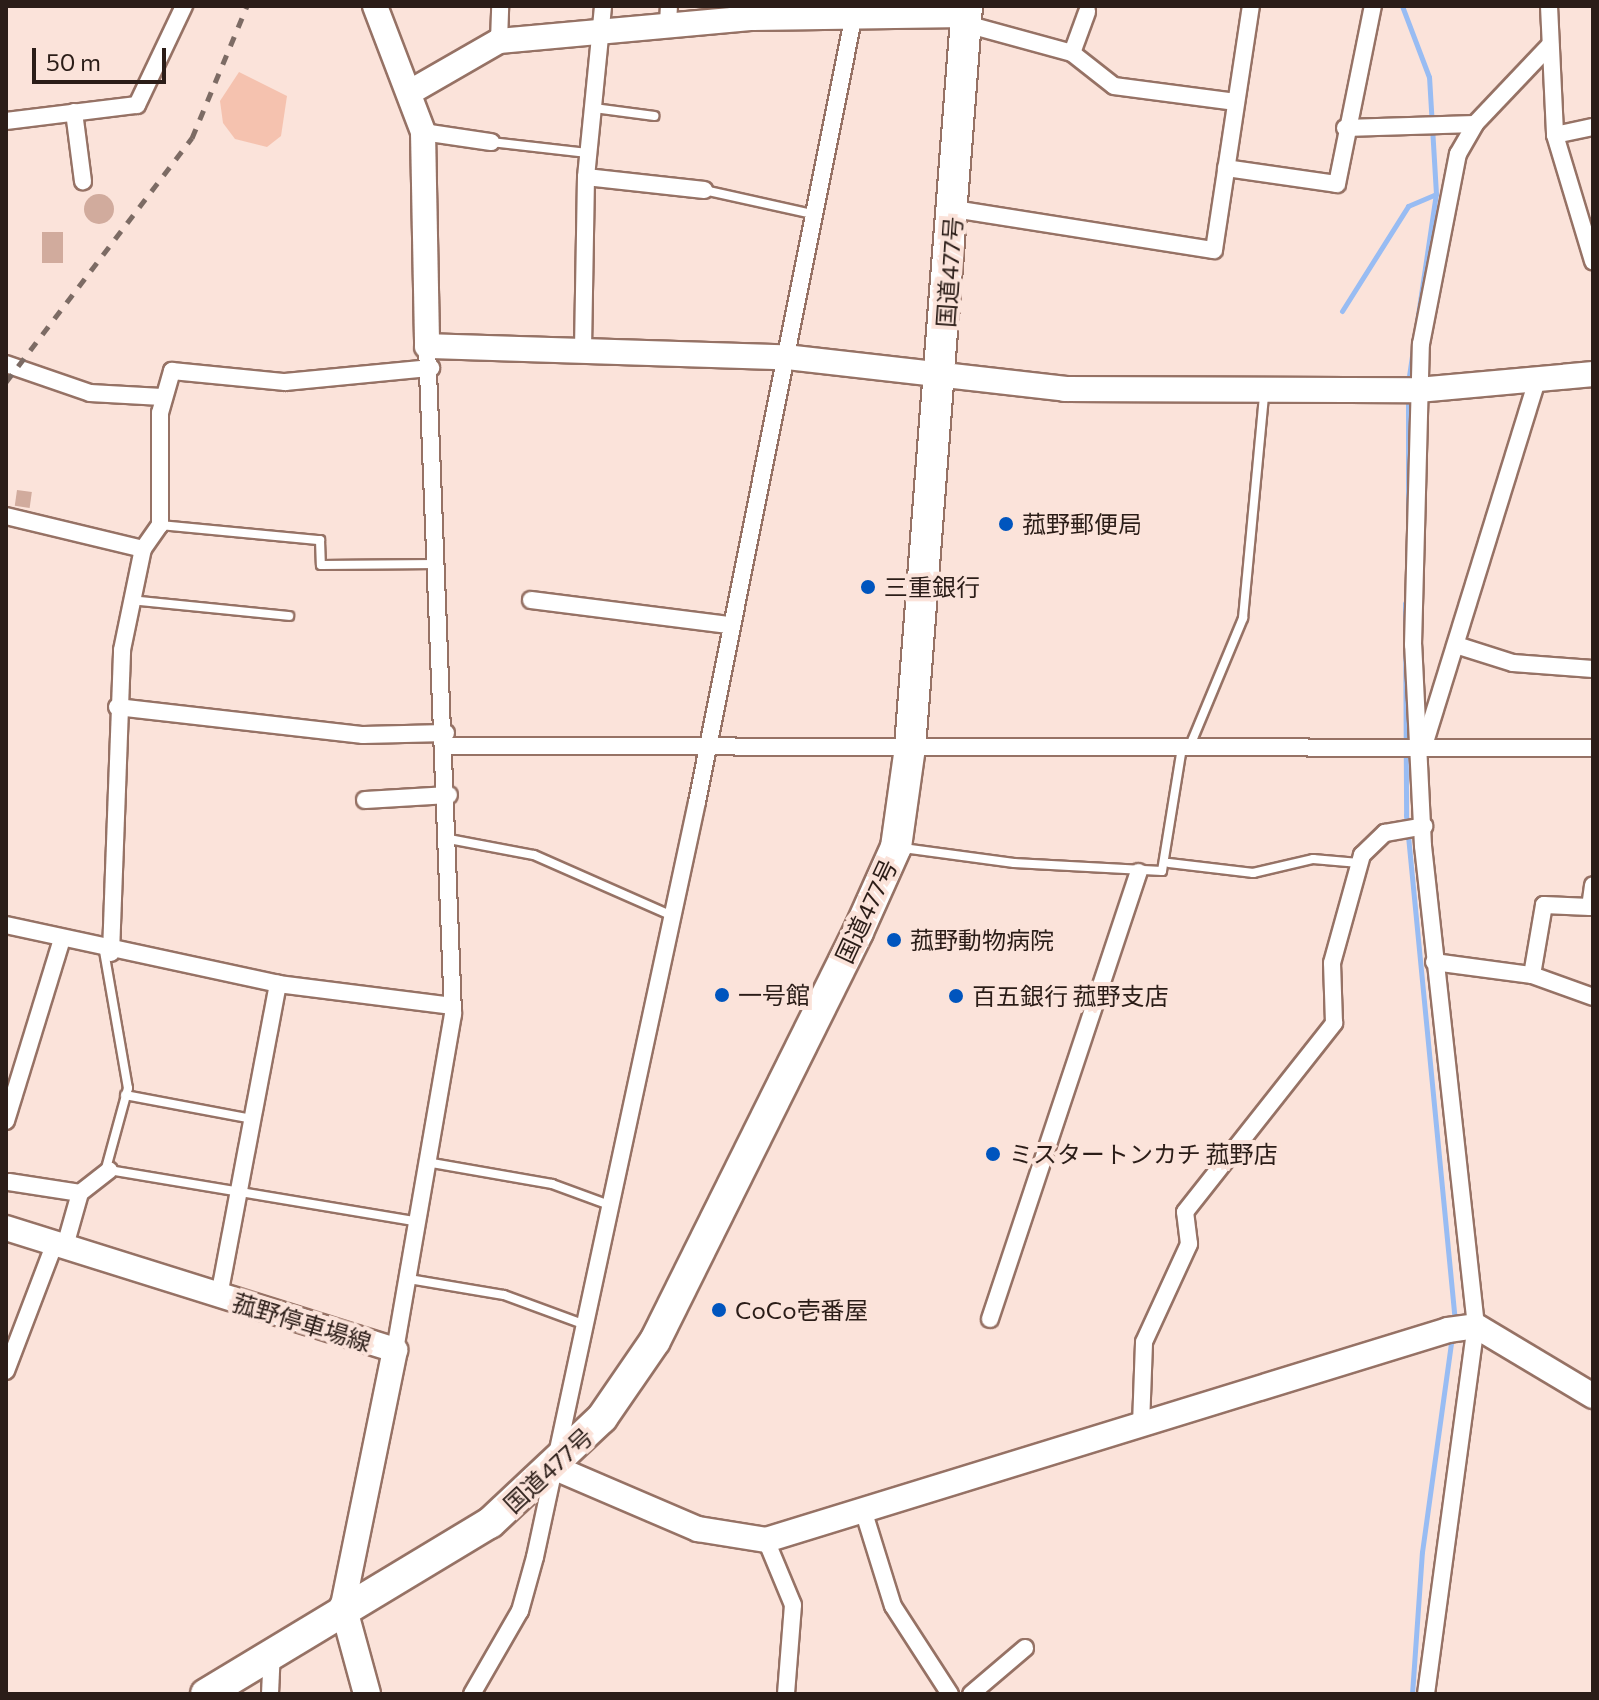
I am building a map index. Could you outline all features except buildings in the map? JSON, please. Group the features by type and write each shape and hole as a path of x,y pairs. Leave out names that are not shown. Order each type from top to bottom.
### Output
{"highway":[{"name":"国道477号","path":"206,1694 343,1606 490,1523 602,1418 655,1341 896,847 910,747 954,209 966,15"}],"main road":[{"path":"343,1606 367,1694"}],"street":[{"path":"6,121 137,105 184,6"},
{"path":"375,6 412,91 423,132 437,564 449,795 451,1054 395,1350"},
{"path":"499,41 500,6"},
{"path":"954,209 1214,250 1251,6"},
{"path":"1226,168 1337,184 1345,128 1373,6"},
{"path":"1549,6 1555,135 1593,261"},
{"path":"412,91 499,41 602,18 756,12 861,12 966,15 1072,53 1114,86 1236,102"},
{"path":"472,1694 520,1611 672,916 786,357 861,12"},
{"path":"1072,53 1087,12"},
{"path":"583,349 586,177 602,18"},
{"path":"1426,1694 1463,1328 1420,826 1421,748 1413,645 1418,390 1431,267 1458,154 1475,124 1550,45"},
{"path":"74,112 83,181"},
{"path":"1345,128 1443,122 1475,124"},
{"path":"1555,135 1593,127"},
{"path":"423,132 491,142"},
{"path":"586,177 704,190"},
{"path":"107,952 117,707 128,600 143,549 160,525 162,397 179,371 285,382 429,357 583,349 786,357 1065,389 1418,390 1593,374"},
{"path":"6,364 90,393 162,397"},
{"path":"1421,748 1537,381"},
{"path":"6,516 143,549"},
{"path":"531,600 730,625"},
{"path":"1456,645 1513,663 1593,669"},
{"path":"117,707 363,735 707,748 1593,748"},
{"path":"365,800 449,795"},
{"path":"1141,1425 1144,1342 1189,1244 1185,1212 1334,1023 1332,963 1360,863 1375,840 1397,829 1420,826"},
{"path":"990,1319 1139,872"},
{"path":"1532,975 1544,905 1590,907 1593,885"},
{"path":"6,925 107,952 278,984 451,1006"},
{"path":"6,1121 61,942"},
{"path":"1434,962 1532,975 1593,997"},
{"path":"219,1296 278,984"},
{"path":"6,1371 80,1193 106,1172"},
{"path":"9,1182 80,1193"},
{"name":"菰野停車場線","path":"6,1228 395,1350 343,1606"},
{"path":"553,1467 698,1529 766,1540 864,1513 1463,1328 1593,1396"},
{"path":"864,1513 893,1606 950,1694"},
{"path":"766,1540 793,1605 786,1694"},
{"path":"971,1694 1025,1648"},
{"path":"270,1694 272,1649"}],"lane":[{"path":"594,108 654,116"},
{"path":"491,142 588,153"},
{"path":"704,190 817,215"},
{"path":"896,847 1139,872 1162,871 1169,863 1173,770 1243,618 1264,389"},
{"path":"160,525 320,540 321,565 437,564"},
{"path":"128,600 289,616"},
{"path":"449,839 534,855 672,916"},
{"path":"1169,863 1253,873 1313,859 1360,863"},
{"path":"107,952 123,1042 125,1095 106,1172 421,1222"},
{"path":"125,1095 253,1119"},
{"path":"432,1163 552,1184 609,1205"},
{"path":"409,1279 504,1295 583,1324"}],"shaded area":[{"path":"239,72 287,96 281,136 267,147 235,139 223,123 220,101"}],"waterway":[{"path":"1342,311 1408,206 1436,194 1429,77 1402,6"},
{"path":"1409,376 1436,194"},
{"path":"1408,404 1408,523"},
{"path":"1405,603 1406,815 1455,1322"},
{"path":"1412,1694 1422,1552 1452,1336"}],"railway":[{"path":"6,382 192,138 247,6"}],"place":[{"name":"菰野郵便局","path":"1006,524"},
{"name":"三重銀行","path":"868,587"},
{"name":"菰野動物病院","path":"894,940"},
{"name":"一号館","path":"722,995"},
{"name":"百五銀行 菰野支店","path":"956,996"},
{"name":"ミスタートンカチ 菰野店","path":"993,1154"},
{"name":"CoCo壱番屋","path":"719,1310"}]}
